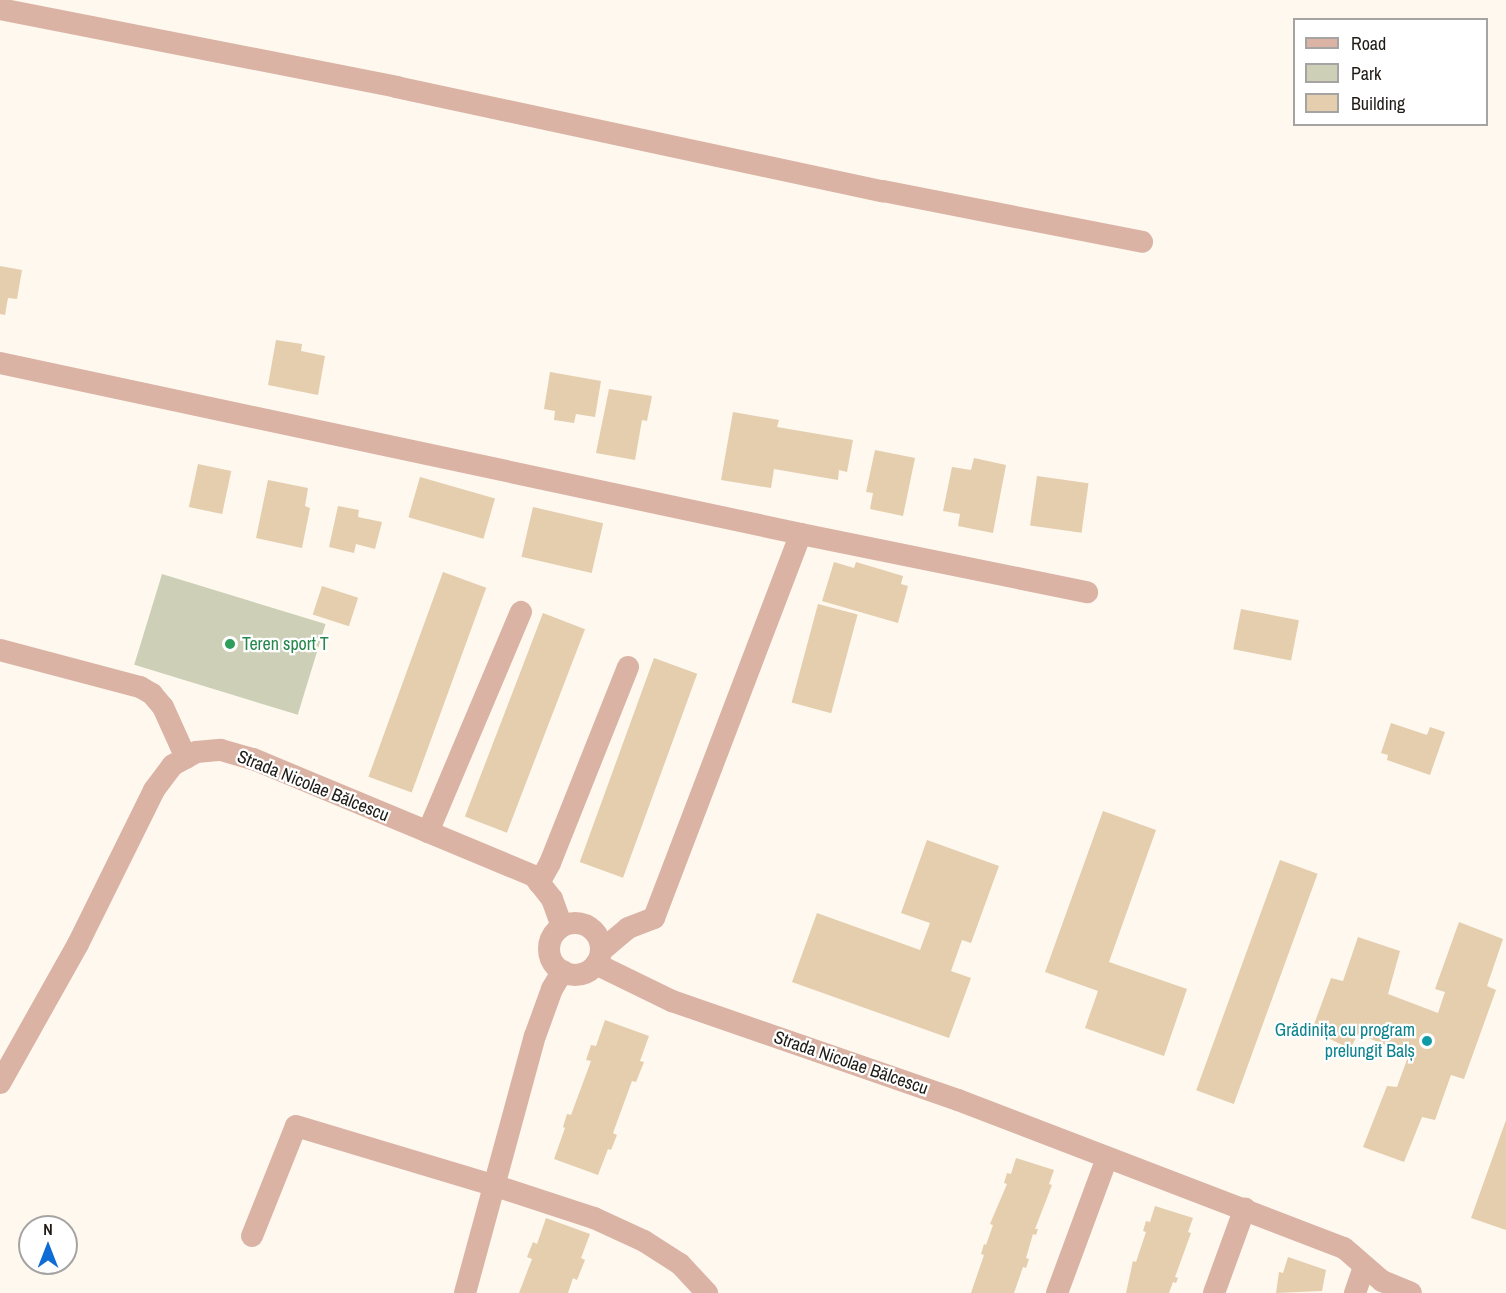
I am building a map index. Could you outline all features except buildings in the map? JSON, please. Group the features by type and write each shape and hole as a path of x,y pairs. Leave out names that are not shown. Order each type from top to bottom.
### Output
{"street":[{"path":"0,9 396,87 884,191 1142,242"},
{"path":"0,363 801,534 1087,592"},
{"path":"599,957 600,940 591,928 573,922 562,926 552,936 549,945 552,960 562,971 580,974 599,957 628,928 654,918 801,534"},
{"path":"428,832 521,612"},
{"path":"0,650 140,687 152,694 163,707 186,758"},
{"path":"539,884 550,863 628,668"},
{"name":"Strada Nicolae Bălcescu","path":"0,1083 78,944 154,790 173,765 196,752 221,750 253,759 534,876 552,899 562,926"},
{"name":"Strada Nicolae Bălcescu","path":"599,957 672,1001 958,1100 1107,1158 1245,1208 1344,1248 1382,1281 1411,1293"},
{"path":"465,1293 535,1036 552,989 562,971"},
{"path":"252,1236 296,1126 494,1185 594,1218 644,1240 680,1264 707,1293"},
{"path":"1057,1293 1107,1158"},
{"path":"1214,1293 1245,1208"},
{"path":"1355,1293 1364,1267"}],"green space":[{"name":"Teren sport T","path":"162,574 326,624 298,715 134,665"}],"place":[{"name":"Teren sport T","path":"230,644"},
{"name":"Grădinița cu program prelungit Balș","path":"1427,1041"}]}
